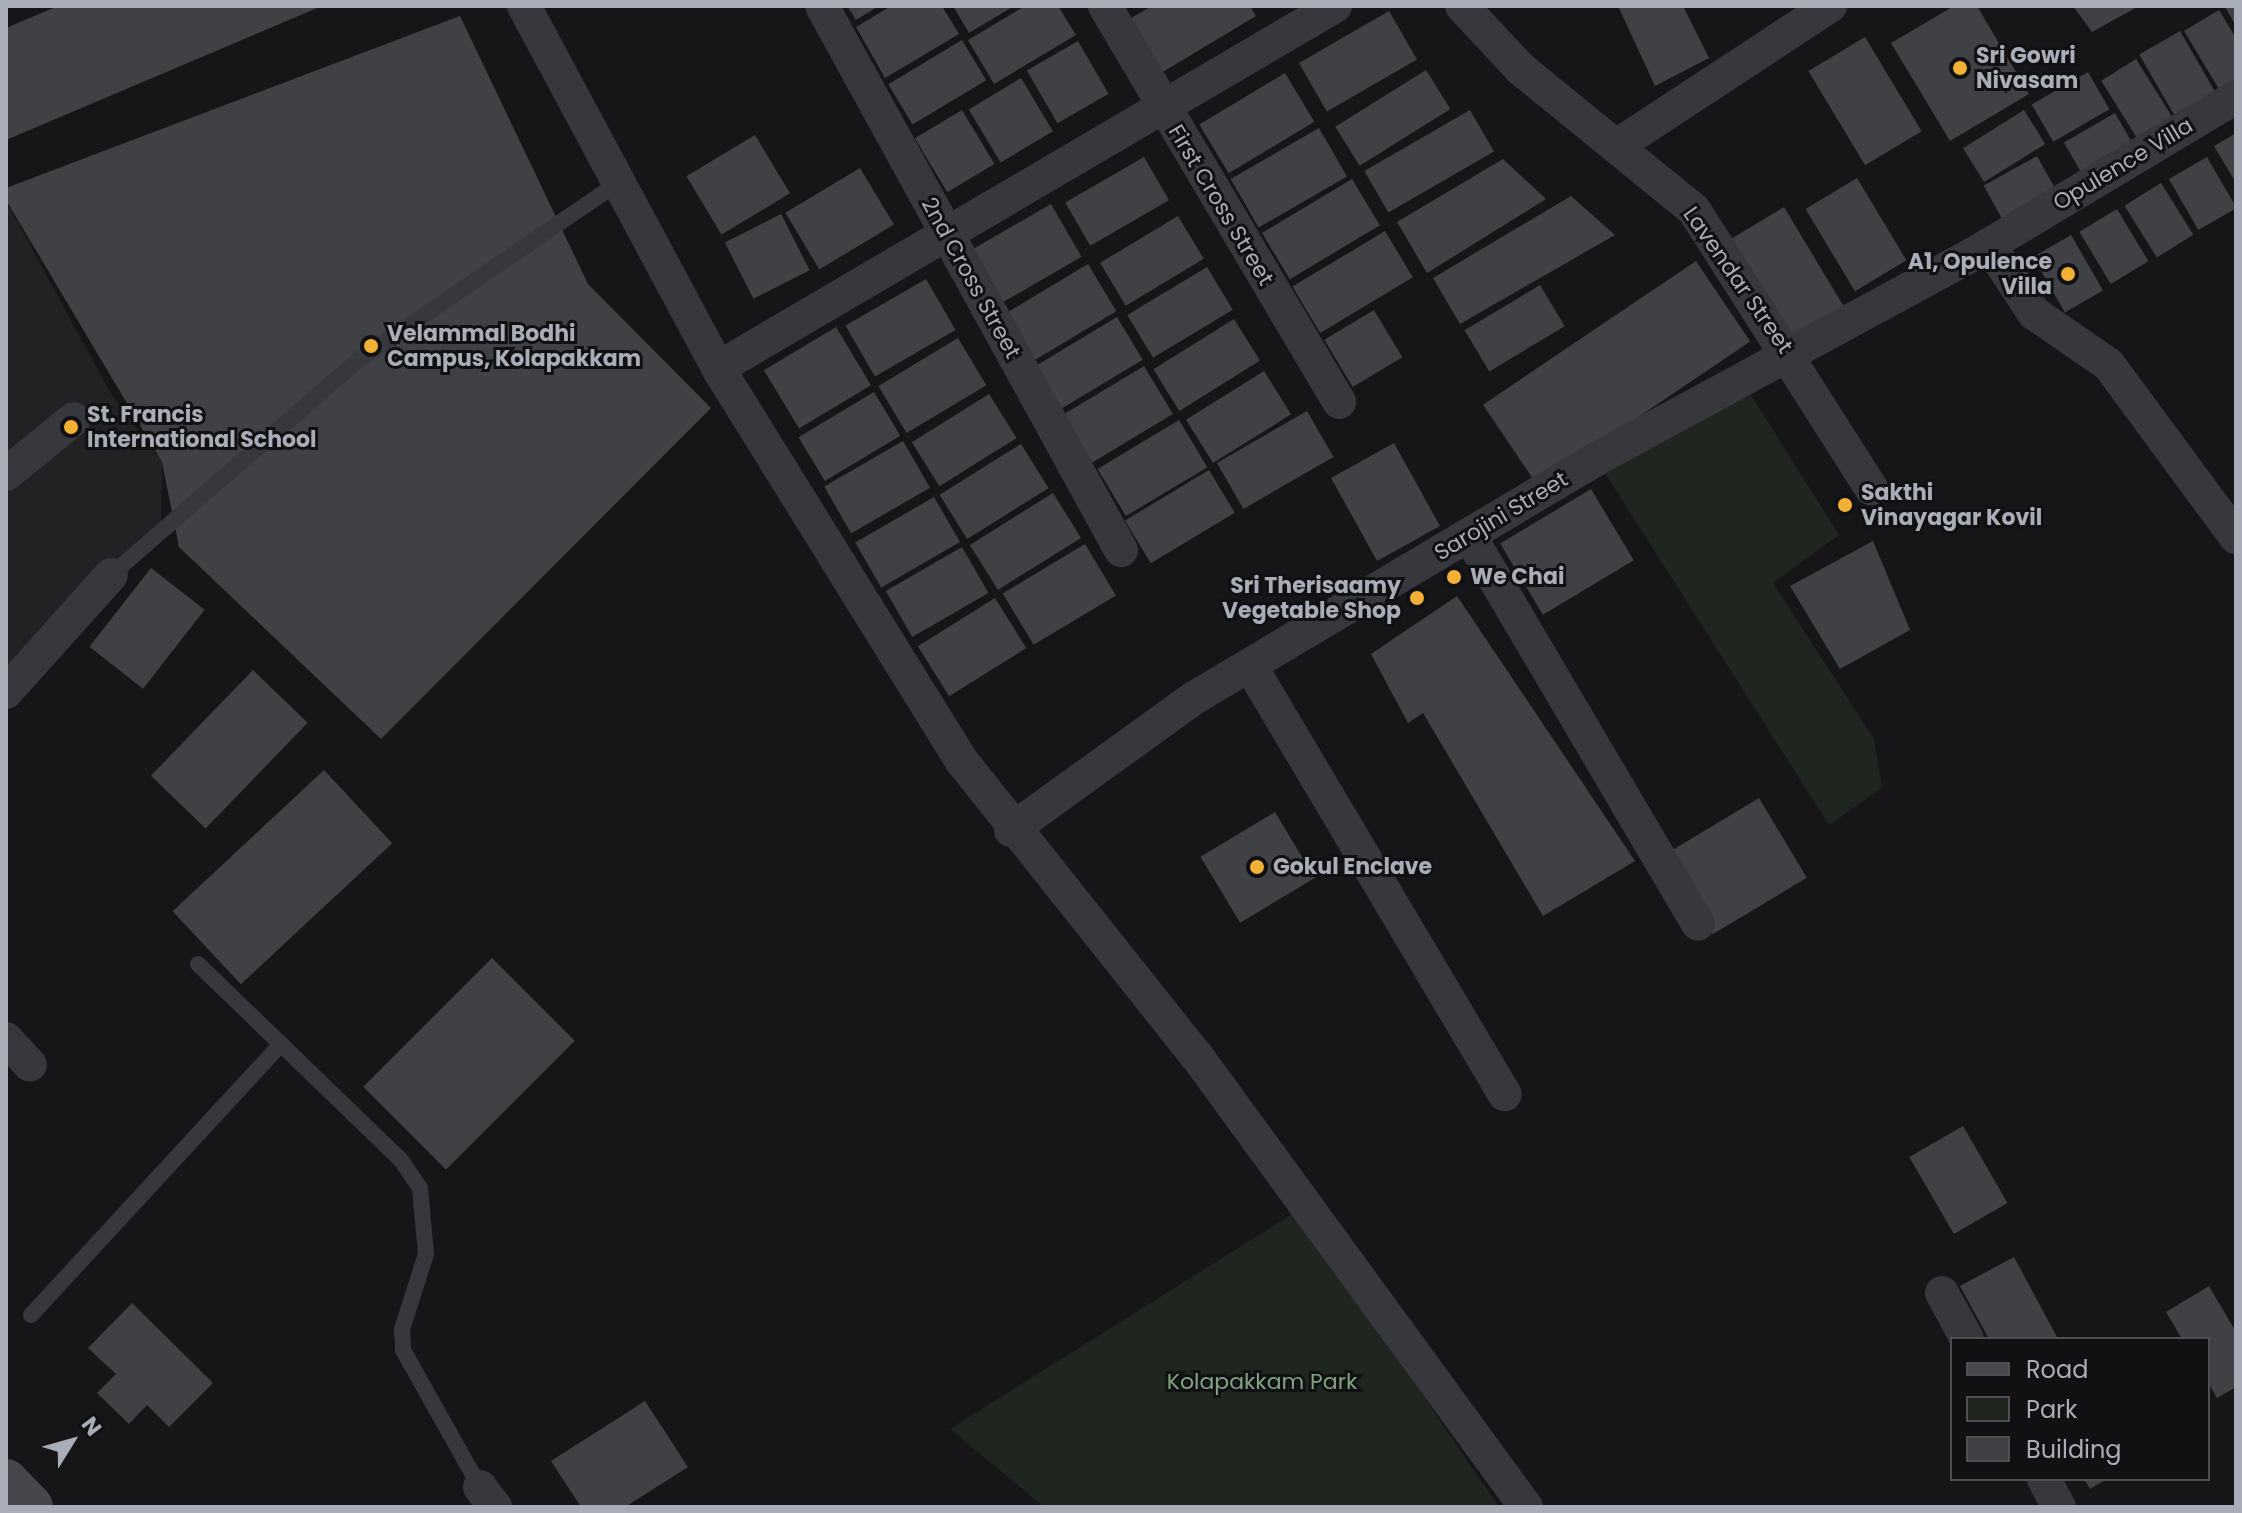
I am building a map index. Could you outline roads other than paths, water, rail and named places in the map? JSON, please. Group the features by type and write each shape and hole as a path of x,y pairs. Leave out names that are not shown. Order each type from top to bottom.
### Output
{"main road":[{"path":"6,1481 31,1507"}],"street":[{"path":"524,6 616,184 718,368 817,535 1011,830 1196,1055 1526,1507"},
{"name":"2nd Cross Street","path":"822,6 1121,550"},
{"name":"First Cross Street","path":"1105,6 1339,402"},
{"path":"718,368 948,237 1162,106 1335,6"},
{"name":"Lavendar Street","path":"1462,6 1521,69 1694,210 1791,356 1871,488"},
{"path":"1618,145 1830,6"},
{"name":"Opulence Villa","path":"2000,238 2236,97"},
{"path":"2000,238 2034,313 2109,365 2236,537"},
{"name":"Sarojini Street","path":"1011,830 1194,698 1469,535 2000,238"},
{"path":"6,474 74,419"},
{"path":"1469,535 1698,924"},
{"path":"8,686 111,575"},
{"path":"1251,667 1505,1094"},
{"path":"6,1039 30,1065"},
{"path":"1942,1293 1966,1337"},
{"path":"2045,1481 2059,1507"}],"lane":[{"path":"111,575 357,361 616,184"},
{"path":"198,964 401,1160 420,1188 426,1254 402,1329 403,1350 487,1497"},
{"path":"31,1315 281,1044"}],"place":[{"name":"Sri Gowri Nivasam","path":"1960,68"},
{"name":"A1, Opulence Villa","path":"2068,274"},
{"name":"Velammal Bodhi Campus, Kolapakkam","path":"371,346"},
{"name":"St. Francis International School","path":"71,427"},
{"name":"Sakthi Vinayagar Kovil","path":"1845,505"},
{"name":"We Chai","path":"1454,577"},
{"name":"Sri Therisaamy Vegetable Shop","path":"1417,598"},
{"name":"Gokul Enclave","path":"1257,867"}],"park label":[{"name":"Kolapakkam Park","path":"1262,1382"}]}
